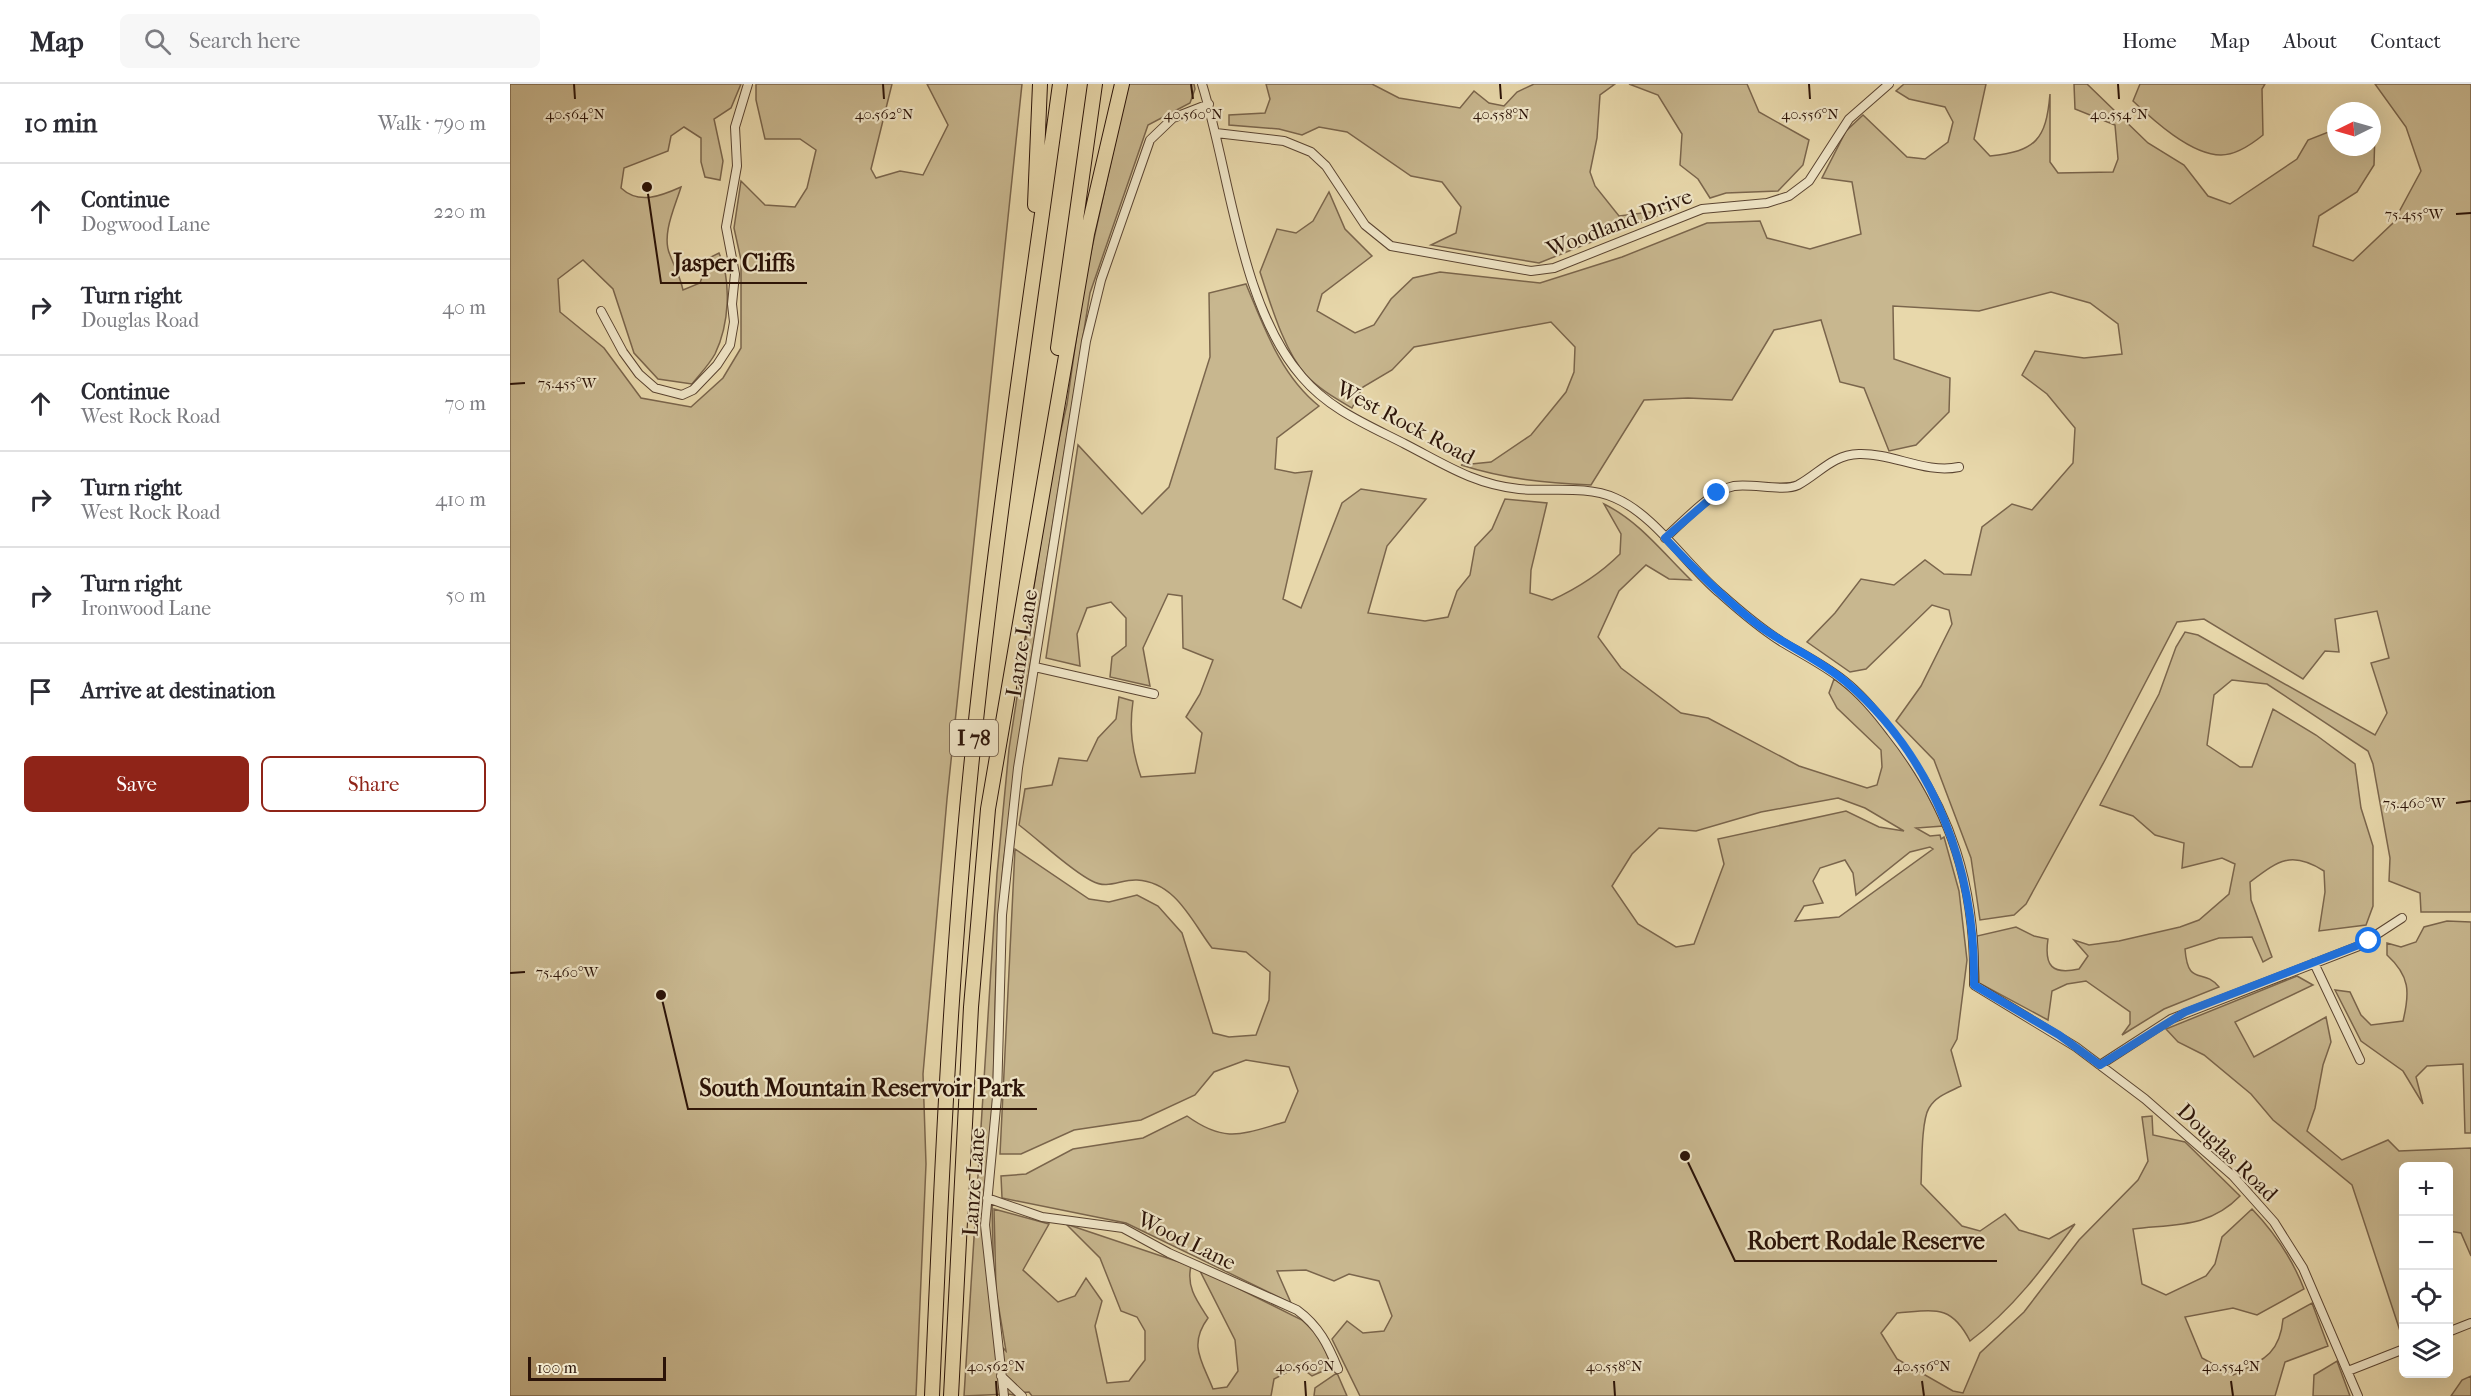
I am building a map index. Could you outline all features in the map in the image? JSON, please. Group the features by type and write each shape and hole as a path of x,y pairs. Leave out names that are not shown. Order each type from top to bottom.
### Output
{"highway":[{"path":"991,590 1031,257 1038,166 1040,84"},
{"name":"I 78","path":"932,1396 949,1012 971,767 991,590 1060,84"},
{"name":"I 78","path":"951,1396 971,1007 988,809 1018,632 1095,84"},
{"path":"1018,632 1087,234 1122,84"}],"street":[{"path":"601,311 622,352 647,382 677,395 693,390 717,365 730,345 734,322 732,304 735,274 726,227 737,166 735,127 748,84"},
{"name":"West Rock Road","path":"1202,84 1260,301 1283,351 1303,379 1319,395 1350,417 1454,472 1482,482 1519,489 1606,494 1627,504 1665,538 1701,576 1758,625 1843,680 1894,735 1930,786 1958,851 1972,921 1974,985 2059,1035"},
{"name":"Woodland Drive","path":"1216,133 1284,141 1311,152 1326,166 1365,225 1391,246 1531,272 1554,268 1702,209 1731,204 1767,203 1789,196 1809,181 1839,130 1889,84"},
{"name":"Lanze Lane","path":"1004,1396 988,1276 984,1224 997,1108 1002,915 1007,856 1086,341 1101,280 1150,140 1173,118 1209,104"},
{"path":"1665,538 1724,489 1741,485 1792,487 1823,466 1845,456 1872,455 1944,470 1959,467"},
{"path":"1035,667 1154,694"},
{"path":"2100,1065 2185,1012 2369,941 2402,918"},
{"path":"2314,963 2360,1060"},
{"name":"Douglas Road","path":"2059,1035 2100,1065 2211,1155 2274,1222 2303,1268 2358,1396"},
{"name":"Wood Lane","path":"987,1198 1042,1217 1123,1228 1169,1253 1297,1311 1315,1325 1324,1337 1338,1369"},
{"path":"2453,1330 2471,1323"},
{"path":"2348,1371 2399,1351"},
{"path":"1001,1377 1022,1396"}],"shaded area":[{"path":"510,84 741,84 731,108 714,119 723,161 720,180 705,177 701,162 701,138 684,127 671,136 668,151 624,168 621,188 635,196 643,198 658,196 681,187 667,239 670,255 683,290 700,283 709,258 719,253 723,264 727,304 720,343 707,366 692,384 658,379 634,353 613,289 583,260 558,279 560,312 604,348 641,398 691,407 723,378 741,348 741,260 734,228 741,181 765,205 795,207 807,188 816,150 800,139 765,139 756,100 756,84 892,84 871,169 876,178 900,171 923,175 948,125 927,84 1022,84 947,799 923,1074 926,1164 916,1396 510,1396"},
{"path":"1128,84 1194,84 1195,89 1190,103 1148,125 1090,293 1024,703 1003,866 996,970 992,1136 983,1199 992,1200 994,1292 1000,1345 1006,1351 996,1291 994,1209 1049,1224 1023,1270 1058,1302 1075,1296 1086,1278 1102,1301 1095,1326 1107,1383 1129,1381 1145,1360 1145,1331 1137,1317 1121,1311 1100,1258 1066,1224 1191,1266 1191,1287 1196,1300 1208,1318 1202,1328 1198,1345 1201,1361 1213,1389 1227,1387 1238,1371 1235,1340 1199,1269 1302,1320 1320,1337 1332,1367 1312,1376 1299,1366 1274,1379 1271,1396 1032,1396 1029,1392 1016,1393 1019,1396 1008,1394 964,1396 997,874 1009,749 1052,469 1067,404 1084,284"},
{"path":"1266,84 1372,84 1399,98 1460,108 1474,91 1489,103 1504,106 1517,92 1534,84 1615,84 1600,95 1597,138 1590,172 1595,186 1619,216 1674,209 1539,263 1431,245 1456,233 1461,207 1442,182 1411,176 1347,132 1319,127 1302,135 1279,129 1229,125 1229,115 1265,113 1270,99"},
{"path":"1629,84 1747,84 1759,112 1809,140 1803,165 1778,191 1726,193 1710,198 1698,179 1680,165 1682,134 1658,95"},
{"path":"1904,84 1986,84 1974,139 1990,156 2018,151 2036,140 2045,122 2050,94 2050,162 2058,173 2113,172 2118,159 2115,125 2075,109 2074,84 2087,84 2148,143 2184,165 2208,196 2230,204 2297,159 2308,140 2327,133 2327,156 2374,156 2374,165 2357,192 2319,216 2313,246 2353,261 2393,223 2421,171 2406,127 2375,84 2471,84 2471,912 2421,912 2420,893 2389,881 2390,858 2373,764 2368,751 2267,684 2232,680 2214,695 2207,745 2240,767 2252,767 2273,709 2316,735 2355,764 2361,808 2373,846 2373,906 2366,925 2319,931 2325,892 2324,871 2302,861 2285,861 2269,868 2250,882 2251,900 2272,957 2263,962 2252,937 2219,938 2185,949 2189,969 2213,981 2219,987 2164,1009 2122,1035 2130,1024 2130,1012 2086,981 2067,984 2052,991 2048,1020 1979,983 1977,936 2016,927 2034,936 2048,939 2049,962 2056,969 2070,971 2079,969 2088,956 2074,940 2089,945 2119,941 2180,927 2199,920 2229,894 2235,864 2222,858 2182,868 2184,843 2155,835 2133,816 2100,805 2159,694 2176,647 2185,632 2198,635 2375,735 2387,713 2371,663 2389,658 2377,611 2335,619 2339,652 2325,651 2303,679 2204,619 2177,622 2026,904 2014,915 1980,920 1971,858 1934,760 1896,721 1921,686 1952,624 1949,610 1932,605 1866,669 1850,672 1807,642 1835,613 1861,579 1894,585 1925,560 1944,574 1971,575 1982,527 2012,504 2032,510 2073,463 2075,428 2047,394 2022,375 2035,351 2084,358 2122,354 2118,324 2090,303 2051,292 1979,311 1893,306 1894,359 1950,378 1949,412 1916,445 1889,451 1864,388 1840,382 1821,320 1774,330 1732,400 1688,398 1644,400 1591,485 1525,479 1493,474 1461,465 1491,462 1531,435 1566,392 1574,372 1575,347 1551,322 1414,347 1392,370 1363,387 1352,408 1316,385 1298,365 1278,326 1260,272 1277,229 1296,233 1313,221 1329,192 1345,229 1372,256 1322,294 1317,311 1355,333 1374,325 1391,299 1413,278 1440,272 1540,283 1622,257 1707,223 1760,221 1767,238 1810,249 1861,234 1852,182 1822,178 1846,131 1863,115 1907,157 1925,159 1948,142 1953,122 1945,107 1909,99 1896,91"},
{"path":"2140,84 2265,84 2262,89 2263,135 2244,148 2227,155 2197,149 2173,135 2133,101"},
{"path":"1246,284 1267,334 1284,366 1306,394 1319,406 1277,438 1275,469 1295,473 1312,471 1283,599 1301,608 1342,503 1361,489 1426,499 1387,546 1368,613 1425,621 1448,617 1457,591 1470,575 1475,547 1492,529 1505,499 1547,503 1531,570 1530,593 1552,600 1588,580 1620,554 1621,534 1604,504 1640,528 1691,580 1669,579 1646,565 1619,591 1598,637 1621,668 1681,713 1708,718 1799,766 1867,788 1877,785 1882,767 1881,750 1837,708 1829,693 1834,679 1851,692 1883,726 1911,766 1943,826 1916,828 1930,836 1940,835 1941,839 1944,837 1959,891 1967,960 1957,1039 1951,1050 1961,1086 1935,1100 1926,1114 1921,1184 1962,1226 1980,1231 2005,1214 2019,1230 2049,1239 2075,1224 2014,1301 1986,1329 1970,1341 1963,1329 1949,1315 1932,1311 1897,1313 1881,1333 1897,1359 1953,1391 1963,1393 1980,1353 2024,1312 2079,1240 2138,1180 2148,1161 2142,1117 2152,1116 2153,1135 2185,1142 2240,1196 2216,1214 2204,1219 2177,1225 2133,1229 2142,1284 2166,1295 2206,1276 2215,1264 2222,1237 2252,1209 2282,1246 2304,1289 2257,1315 2233,1308 2185,1317 2202,1358 2233,1375 2244,1370 2261,1360 2274,1348 2283,1319 2312,1303 2328,1346 2285,1362 2275,1396 1360,1396 1332,1339 1347,1321 1363,1333 1384,1331 1392,1316 1379,1281 1349,1274 1334,1281 1306,1270 1277,1271 1291,1303 1126,1223 1002,1198 1001,1176 1026,1174 1073,1149 1143,1138 1187,1116 1213,1130 1234,1134 1285,1122 1298,1091 1289,1067 1246,1060 1214,1072 1195,1095 1141,1120 1074,1130 1021,1154 1000,1154 1015,849 1089,899 1109,902 1137,895 1158,906 1182,933 1213,1033 1229,1037 1256,1035 1269,1000 1270,972 1246,952 1212,948 1182,905 1162,888 1151,882 1137,880 1098,884 1065,863 1019,825 1025,789 1052,785 1059,758 1087,761 1098,738 1116,719 1119,697 1133,701 1132,740 1141,777 1195,773 1202,733 1186,717 1200,694 1213,660 1183,648 1182,596 1168,594 1143,648 1150,686 1110,677 1112,657 1126,646 1126,618 1111,602 1087,608 1077,634 1080,666 1046,658 1078,445 1142,514 1169,487 1210,357 1209,293","holes":["1838,798 1865,808 1904,831 1879,827 1846,811 1718,839 1724,864 1694,944 1676,947 1638,924 1612,886 1632,854 1659,828 1696,831 1761,812","1930,847 1933,849 1839,917 1795,921 1804,906 1823,903 1813,881 1820,868 1845,860 1853,873 1856,895 1910,852"]},
{"path":"2447,921 2471,922 2471,1133 2465,1133 2463,1064 2427,1066 2416,1077 2423,1104 2403,1071 2361,1041 2335,990 2350,992 2361,1015 2371,1025 2403,1021 2407,1001 2406,985 2400,970 2387,955 2387,943 2401,947 2416,942 2424,927"},
{"path":"2297,976 2313,985 2235,1022 2254,1057 2326,1017 2331,1042 2307,1131 2342,1160 2388,1140 2399,1151 2471,1148 2471,1256 2461,1233 2453,1232 2453,1162 2399,1162 2399,1328 2352,1185 2273,1120 2251,1094 2204,1055 2178,1042 2166,1029"},
{"path":"2337,1361 2350,1396 2313,1396 2314,1375"},
{"path":"1337,1373 1347,1396 1314,1396 1315,1388"},
{"path":"2471,1376 2471,1396 2451,1396 2462,1380"}],"place":[{"name":"Jasper Cliffs","path":"647,187"},
{"name":"South Mountain Reservoir Park","path":"661,995"},
{"name":"Robert Rodale Reserve","path":"1685,1156"}],"route":[{"path":"1717,493 1665,538 1717,591 1758,625 1819,663 1857,692 1901,743 1919,769 1930,786 1951,832 1964,874 1972,921 1974,985 2059,1035 2100,1065 2171,1018 2369,941"}]}
